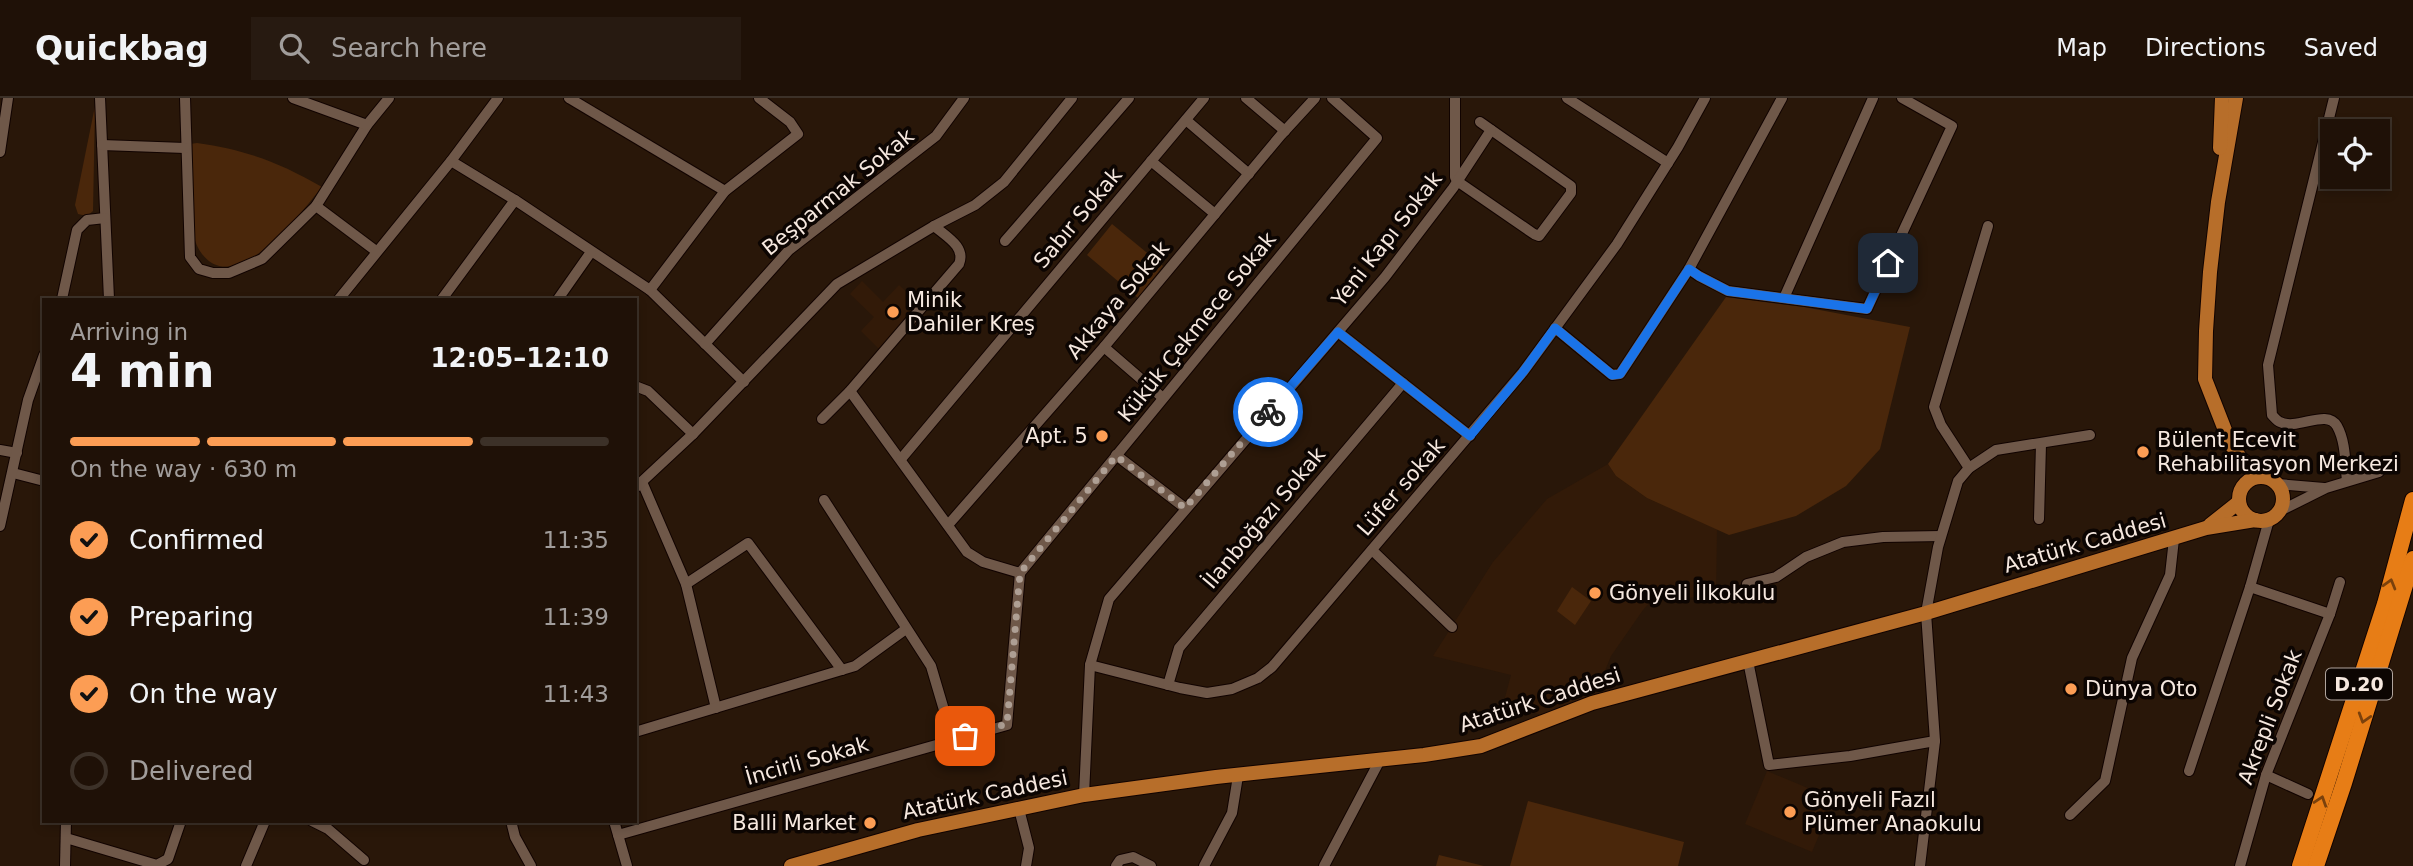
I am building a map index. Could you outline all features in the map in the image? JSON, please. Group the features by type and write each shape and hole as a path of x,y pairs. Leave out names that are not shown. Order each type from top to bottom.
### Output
{"highway":[{"name":"D.20","path":"2300,866 2385,604 2413,500"},
{"name":"D.20","path":"2316,866 2413,559"}],"main road":[{"path":"2222,98 2218,202 2206,331 2205,379 2226,434 2241,458 2272,480 2284,498 2268,517 2243,512 2240,496 2241,458"},
{"path":"2218,202 2236,98"},
{"path":"2240,496 2250,479 2272,480"},
{"name":"Atatürk Caddesi","path":"2206,528 2240,496"},
{"name":"Atatürk Caddesi","path":"791,866 918,830 1084,794 1481,746 1592,703 1926,613 2206,528 2268,517"}],"street":[{"path":"1,148 8,98"},
{"path":"100,98 109,298"},
{"path":"185,98 190,257 199,269 213,273 229,272 262,259 316,206 367,125 389,98"},
{"path":"293,98 367,125"},
{"path":"340,298 451,161 498,98"},
{"path":"569,98 725,191"},
{"name":"Beşparmak Sokak","path":"705,344 789,250 936,136 964,98"},
{"path":"716,708 686,584 639,485 693,434 837,284 934,226 975,205 1004,182 1072,98"},
{"path":"1005,240 1129,98"},
{"name":"Sabır Sokak","path":"901,459 1204,98"},
{"path":"1246,98 1285,131"},
{"name":"Akkaya Sokak","path":"948,525 1104,347 1315,98"},
{"name":"Kükük Çekmece Sokak","path":"1020,573 1377,138 1332,98"},
{"path":"1455,98 1457,181 1539,236 1571,193 1571,186 1480,122"},
{"path":"1567,98 1668,163"},
{"name":"Lüfer sokak","path":"1090,665 1207,693 1232,689 1258,678 1272,667 1523,372 1617,244 1705,98"},
{"path":"1555,328 1612,375 1620,374 1689,269 1782,98"},
{"path":"1784,298 1873,98"},
{"path":"1689,269 1728,291 1867,309 1952,126 1902,98"},
{"path":"2334,98 2268,365 2272,415 2282,424 2304,424 2322,418 2332,420 2337,425 2342,441 2347,481"},
{"path":"650,290 725,191 798,134 790,122 765,100"},
{"path":"1186,120 1249,174"},
{"name":"Yeni Kapı Sokak","path":"1084,794 1090,665 1109,599 1385,277 1491,131"},
{"path":"102,145 185,148"},
{"path":"451,161 650,290 744,382"},
{"path":"1152,161 1215,214"},
{"path":"443,298 515,200"},
{"path":"316,206 376,251"},
{"path":"62,298 77,230 88,220 105,218"},
{"path":"821,419 850,391 959,264 962,256 960,249 934,226"},
{"path":"1969,468 1941,425 1934,407 1988,226"},
{"path":"559,298 591,252"},
{"path":"1338,332 1470,436"},
{"path":"1104,347 1163,398"},
{"path":"0,526 28,400 42,361"},
{"name":"İlanboğazı Sokak","path":"1168,685 1179,648 1404,383"},
{"path":"637,387 648,391 693,434"},
{"path":"850,391 967,552 983,562 1020,573"},
{"path":"1920,866 1935,741 1926,613 1941,536 1958,481 1969,468 1996,450 2090,435"},
{"path":"2039,519 2041,444"},
{"path":"0,450 17,453"},
{"path":"1116,456 1185,508"},
{"name":"Atatürk Caddesi","path":"2268,517 2326,488 2379,472"},
{"path":"13,473 42,480"},
{"name":"Atatürk Caddesi","path":"2272,480 2326,488"},
{"path":"824,500 931,666 944,710 944,741"},
{"path":"2189,771 2250,587 2268,517"},
{"path":"1747,584 1776,577 1806,557 1843,542 1883,537 1941,536"},
{"path":"2070,815 2105,781 2132,658 2169,575 2174,539"},
{"path":"686,584 748,543 842,670"},
{"path":"1372,550 1452,626"},
{"name":"İncirli Sokak","path":"618,835 1007,724 1020,573"},
{"name":"Akrepli Sokak","path":"2240,866 2266,775 2330,614 2340,582"},
{"path":"2250,587 2330,614"},
{"path":"637,731 855,666 906,629"},
{"path":"1748,661 1769,765 1838,758 1935,741"},
{"path":"1324,866 1380,760"},
{"path":"2266,775 2308,794"},
{"path":"1205,866 1232,813 1238,776"},
{"path":"1019,809 1029,848 1026,866"},
{"path":"65,866 66,823"},
{"path":"66,838 157,865 168,859 180,823"},
{"path":"246,866 264,823"},
{"path":"316,823 328,829 364,860"},
{"path":"512,823 515,837 531,866"},
{"path":"615,823 627,866"},
{"path":"1116,866 1120,860 1133,857 1151,866"}],"shaded area":[{"path":"95,106 93,211 87,216 78,214 75,205"},
{"path":"197,143 262,158 322,187 268,246 250,259 233,266 216,265 199,250 189,219 187,188 190,144"},
{"path":"1112,224 1163,266 1138,298 1087,255"},
{"name":"Minik Dahiler Kreş","path":"862,281 883,302 899,285 921,306 880,350 861,331 874,317 850,294"},
{"path":"1726,297 1804,307 1910,327 1880,449 1846,486 1796,516 1729,535 1647,498 1616,476 1608,464"},
{"name":"Gönyeli İlkokulu","path":"1608,464 1616,476 1647,498 1717,529 1716,598 1655,597 1611,656 1595,695 1554,718 1503,705 1511,675 1433,656 1493,562 1547,499"},
{"path":"1572,587 1591,601 1575,625 1557,611"},
{"name":"Gönyeli Fazıl Plümer Anaokulu","path":"1767,771 1834,799 1812,852 1745,824"},
{"path":"1528,801 1684,842 1678,866 1510,866"},
{"path":"1439,855 1484,866 1436,866"}],"way so far":[{"path":"965,736 1007,724 1020,573 1116,456 1185,508 1268,412"}],"place":[{"name":"Minik Dahiler Kreş","path":"893,312"},
{"name":"Apt. 5","path":"1102,436"},
{"name":"Bülent Ecevit Rehabilitasyon Merkezi","path":"2143,452"},
{"name":"Gönyeli İlkokulu","path":"1595,593"},
{"name":"Dünya Oto","path":"2071,689"},
{"name":"Gönyeli Fazıl Plümer Anaokulu","path":"1790,812"},
{"name":"Balli Market","path":"870,823"}],"route":[{"path":"1268,412 1338,332 1470,436 1555,328 1612,375 1620,374 1689,269 1728,291 1867,309 1888,263"}]}
